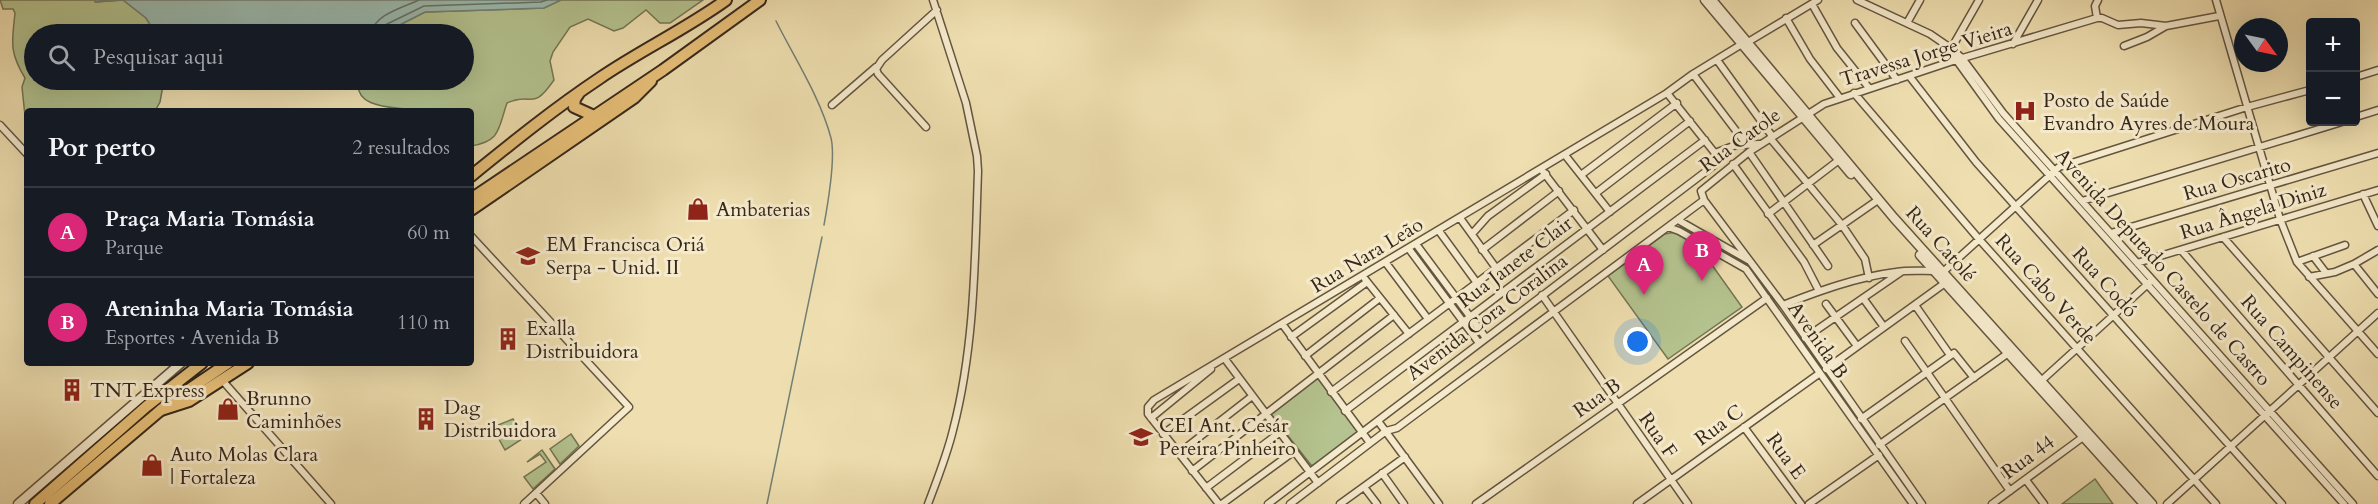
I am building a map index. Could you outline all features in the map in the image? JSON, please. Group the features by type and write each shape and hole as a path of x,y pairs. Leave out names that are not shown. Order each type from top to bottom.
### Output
{"main road":[{"path":"474,174 533,125 581,91 726,0"},
{"path":"474,197 663,70 760,0"},
{"path":"474,208 634,98 663,70"},
{"path":"581,91 575,99 574,107 594,116"},
{"path":"35,504 147,406 198,366"},
{"path":"50,504 161,410 215,371 236,366"}],"street":[{"path":"928,504 953,431 963,383 972,313 978,171 966,103 933,0"},
{"name":"Rua Catolé","path":"1705,0 1745,43"},
{"name":"Rua Catolé","path":"1712,0 1745,43 1938,271 1945,283 2041,381 2152,504"},
{"path":"1858,0 1930,34 1952,49 1979,0"},
{"path":"1906,23 1920,0"},
{"path":"2013,44 2038,0"},
{"path":"2098,0 2095,6 2097,18 2118,25 2141,23 2166,26 2219,16"},
{"path":"2216,0 2280,219 2297,262 2378,354"},
{"path":"1472,234 1488,216 1565,155 1667,93 1693,74 1815,2 1837,48 1869,88"},
{"path":"832,105 877,67 937,10"},
{"path":"1786,18 1810,59 1840,98"},
{"name":"Travessa Jorge Vieira","path":"1805,114 1869,88 2097,18"},
{"path":"1855,23 1897,80"},
{"path":"2124,46 2166,26"},
{"name":"Avenida Deputado Castelo de Castro","path":"1952,49 1999,119 2052,173 2076,204 2137,262 2150,282"},
{"path":"1717,60 1771,137 1842,225 1865,259 1869,278"},
{"path":"877,67 878,74 926,127"},
{"path":"2360,75 2378,70"},
{"path":"1693,74 1746,144"},
{"name":"Rua Codó","path":"1910,77 1976,162 2282,504"},
{"path":"1783,304 1819,291 1869,278 1902,272 1938,271 2052,173 2066,164 2247,107 2306,91"},
{"path":"1667,93 1717,155 1746,144 1761,144"},
{"name":"Rua Cabo Verde","path":"1854,93 1978,238 2216,504"},
{"path":"1581,175 1677,103"},
{"path":"2360,115 2378,110"},
{"name":"Rua Catolé","path":"1805,114 1839,160 1988,327 2007,354 2144,504"},
{"name":"Rua Catole","path":"1703,197 1703,187 1805,114"},
{"path":"1596,193 1690,121"},
{"path":"0,125 24,151"},
{"path":"2076,204 2329,126"},
{"name":"Rua Janete Clair","path":"1345,411 1705,140"},
{"path":"1749,152 1828,266"},
{"name":"Rua Oscarito","path":"2108,234 2378,153"},
{"path":"1565,155 1610,212"},
{"name":"Avenida Cora Coralina","path":"1271,503 1717,163 1717,155"},
{"path":"1768,214 1839,160"},
{"path":"1733,164 1804,262 1819,291"},
{"path":"1543,172 1603,250"},
{"name":"Rua Nara Leão","path":"1291,337 1386,263 1535,173 1543,172"},
{"name":"Avenida Deputado Castelo de Castro","path":"2052,173 2083,201 2108,234 2268,414 2344,504"},
{"name":"Rua Ângela Diniz","path":"2137,262 2378,190"},
{"path":"1482,250 1559,191"},
{"path":"2363,194 2378,226"},
{"name":"Avenida Cora Coralina","path":"1290,504 1386,431 1397,428 1678,220 1703,197"},
{"name":"Avenida B","path":"1703,197 1783,304 1823,371 1913,504"},
{"path":"1813,245 1875,202"},
{"path":"1331,392 1574,210"},
{"path":"1460,218 1496,268"},
{"name":"Avenida B","path":"1678,220 1751,262"},
{"name":"Avenida B","path":"1668,227 1740,264 1861,419 1922,504"},
{"path":"1439,231 1477,283"},
{"path":"2223,237 2328,359 2378,413"},
{"path":"474,239 629,407 524,504"},
{"path":"1416,244 1486,338"},
{"path":"2297,262 2345,245"},
{"path":"1409,249 1479,344"},
{"name":"Rua Campinense","path":"2181,250 2378,476"},
{"path":"2309,277 2343,270 2378,250"},
{"path":"2313,256 2326,273"},
{"path":"1386,263 1428,319"},
{"path":"2354,264 2378,294"},
{"path":"1805,338 1902,272"},
{"path":"1365,279 1409,334"},
{"name":"Rua Nara Leão","path":"1216,364 1150,418 1147,410 1158,398 1225,358 1365,279"},
{"path":"2041,381 2150,282"},
{"name":"Rua C","path":"1637,504 1945,283"},
{"name":"Rua F","path":"1542,296 1688,504"},
{"path":"1305,356 1380,298"},
{"name":"Rua B","path":"1476,504 1767,298"},
{"path":"1863,298 1884,327"},
{"path":"1826,304 1857,346"},
{"path":"1915,305 1950,355"},
{"path":"2168,504 2378,313"},
{"path":"1192,471 1394,315"},
{"path":"1283,325 1370,443"},
{"path":"1905,341 2010,491"},
{"path":"1861,419 1955,353 1974,378"},
{"path":"1879,445 2007,354"},
{"path":"1225,358 1251,397 1318,483"},
{"path":"18,504 178,366"},
{"path":"215,371 331,504"},
{"path":"1163,434 1239,379"},
{"path":"1179,453 1251,397"},
{"name":"Avenida Deputado Castelo de Castro","path":"2268,414 2353,504"},
{"path":"1150,418 1221,504 1293,452"},
{"path":"1378,421 1439,504"},
{"name":"Rua E","path":"1744,427 1801,504"},
{"path":"1206,488 1279,433"},
{"name":"Rua 44","path":"1992,504 2083,438"},
{"path":"1809,504 1879,455"},
{"path":"1340,504 1349,502 1364,487 1405,457"},
{"path":"1382,474 1404,504"},
{"path":"2026,480 2044,504"},
{"path":"1364,487 1377,504"},
{"path":"536,494 544,504"},
{"path":"1279,496 1285,504"}],"green space":[{"path":"0,0 95,0 96,2 123,0 146,18 150,24 24,24 24,76 16,61 13,47 15,13 13,9 3,9"},
{"path":"561,0 703,0 670,23 660,23 646,10 623,28 614,31 588,19 570,27 553,52 550,61 554,80 536,99 522,99 507,103 497,132 481,144 474,145 474,108 397,108 373,104 361,95 359,90 474,90 474,24 402,24 425,12 544,8"},
{"path":"24,81 24,90 162,90 157,108 24,108 22,87"},
{"path":"1675,232 1714,252 1707,258 1742,307 1668,359 1608,276 1665,234"},
{"path":"1317,376 1358,432 1314,466 1270,413"},
{"path":"513,419 525,437 505,450 495,432 498,425"},
{"path":"571,434 579,446 560,464 550,449"},
{"path":"542,450 555,469 533,489 524,477 546,462 540,454 527,462"},
{"path":"2095,479 2113,504 2062,504"}],"water":[{"path":"95,0 123,0 95,2"},
{"path":"123,0 561,0 544,8 425,12 402,24 150,24 146,18"}],"waterway":[{"path":"776,21 814,93 831,138 832,169 824,225"},
{"path":"767,504 822,237"}],"place":[{"name":"Posto de Saúde Evandro Ayres de Moura","path":"2025,111"},
{"name":"Ambaterias","path":"698,209"},
{"name":"EM Francisca Oriá Serpa - Unid. II","path":"528,256"},
{"name":"Areninha Maria Tomásia","path":"1702,281"},
{"name":"Praça Maria Tomásia","path":"1644,295"},
{"name":"Exalla Distribuidora","path":"508,339"},
{"name":"TNT Express","path":"72,390"},
{"name":"Brunno Caminhões","path":"228,409"},
{"name":"Dag Distribuidora","path":"426,419"},
{"name":"CEI Ant. Cesár Pereira Pinheiro","path":"1141,437"},
{"name":"Auto Molas Clara | Fortaleza","path":"152,465"}]}
